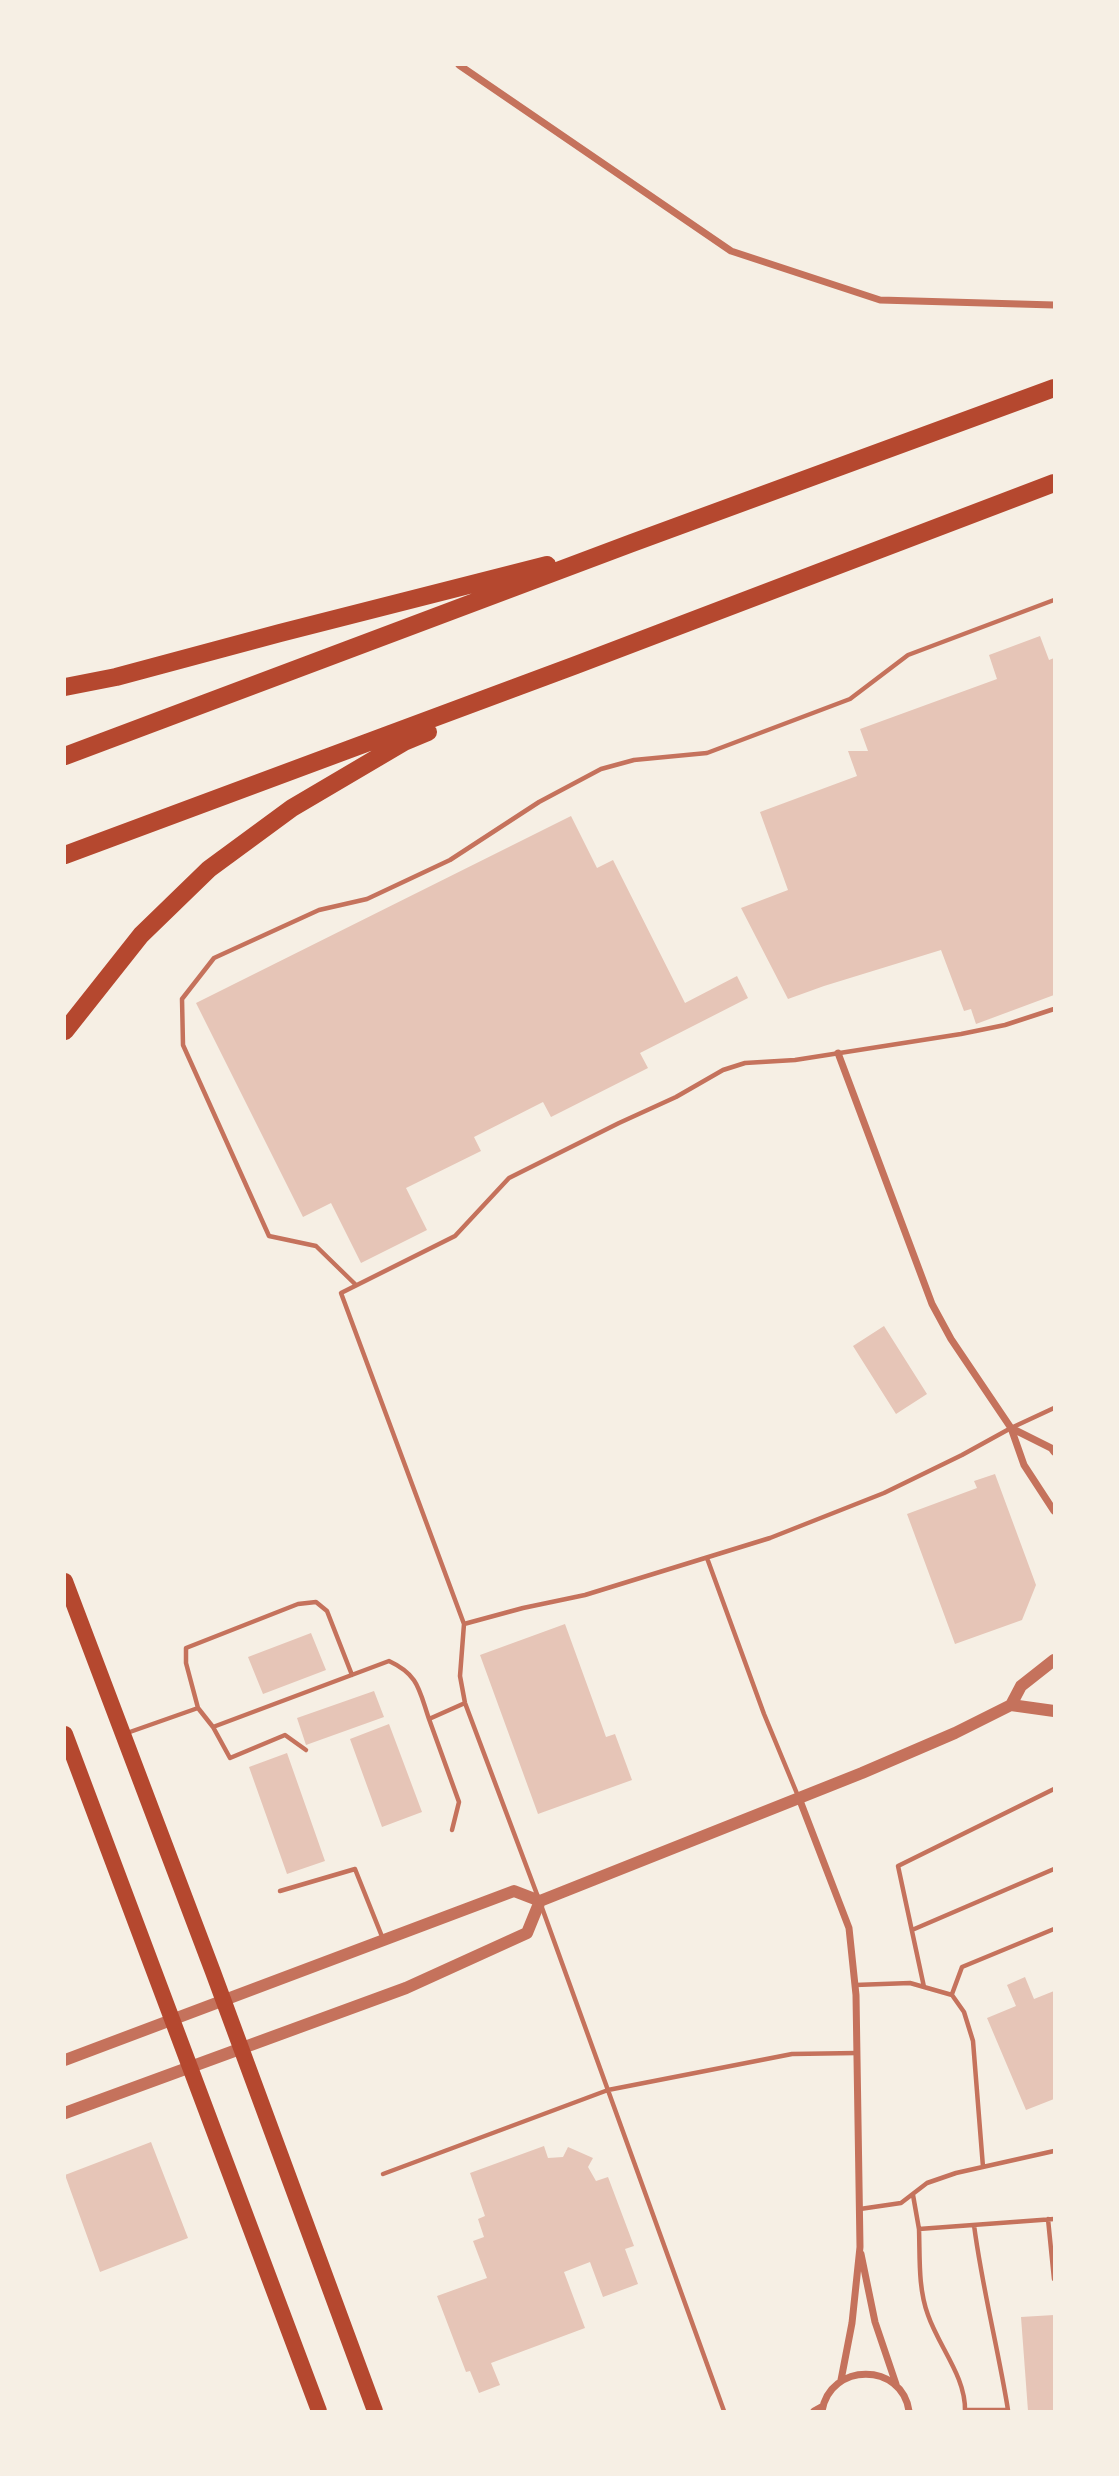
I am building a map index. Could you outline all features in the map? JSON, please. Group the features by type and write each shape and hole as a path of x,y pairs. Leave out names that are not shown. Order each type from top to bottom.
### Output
{"highway":[{"path":"65,756 1054,388"},
{"path":"65,855 1054,483"},
{"path":"65,687 116,677 632,543"},
{"path":"65,1031 141,935 209,869 292,808 404,742 576,665"},
{"path":"65,1581 375,2411"},
{"path":"65,1734 319,2411"}],"street":[{"path":"459,65 731,251 880,300 1054,305"},
{"path":"838,1053 932,1304 951,1339 1011,1428 1024,1465 1054,1511"},
{"path":"1011,1428 1054,1452"},
{"path":"1011,1705 1020,1686 1054,1660"},
{"path":"65,2060 514,1891 540,1901 799,1798 943,1738 1011,1705 1054,1710"},
{"path":"799,1798 849,1928 855,1984 860,2246 852,2323 841,2381"},
{"path":"65,2113 406,1988 527,1933 540,1901"},
{"path":"860,2246 875,2322 896,2385"},
{"path":"814,2411 822,2408 827,2396 841,2381 854,2374 869,2373 883,2376 896,2385 904,2395 909,2411"}],"lane":[{"path":"356,1285 316,1247 270,1236 183,1045 182,999 214,958 319,910 367,898 450,860 539,802 601,769 634,760 707,754 850,699 908,655 1054,600"},
{"path":"724,2411 540,1901 465,1703 460,1676 464,1624 341,1293 455,1236 509,1178 676,1097 723,1070 745,1063 795,1060 1005,1026 1054,1009"},
{"path":"464,1624 585,1595 770,1538 884,1493 1054,1408"},
{"path":"707,1558 764,1714 799,1798"},
{"path":"306,1750 285,1735 230,1758 213,1727 198,1708 186,1663 186,1648 298,1604 316,1602 327,1611 352,1675"},
{"path":"213,1727 389,1661 408,1670 418,1685 459,1802 452,1830"},
{"path":"429,1719 465,1703"},
{"path":"123,1735 198,1708"},
{"path":"924,1987 898,1866 1054,1789"},
{"path":"280,1891 355,1869 383,1939"},
{"path":"912,1930 1054,1869"},
{"path":"952,1994 962,1967 1054,1928"},
{"path":"855,1984 910,1983 952,1994 964,2012 973,2041 983,2167"},
{"path":"383,2175 608,2090 792,2054 857,2053"},
{"path":"859,2209 901,2203 914,2196 927,2183 956,2173 1054,2151"},
{"path":"914,2196 919,2229 921,2290 937,2338 956,2373 966,2400 965,2411 1008,2410 996,2336 980,2272 974,2225"},
{"path":"919,2229 1051,2219 1054,2278"}],"building":[{"path":"1040,636 1049,660 1054,658 1054,995 976,1024 971,1009 964,1011 941,950 788,999 741,908 788,890 760,812 857,776 848,751 868,751 860,729 997,679 989,655"},
{"path":"571,816 597,868 613,860 685,1003 737,976 748,998 640,1053 648,1068 551,1117 543,1102 474,1137 481,1151 406,1188 427,1230 361,1263 331,1203 303,1217 196,1003"},
{"path":"884,1326 927,1394 896,1414 853,1346"},
{"path":"995,1474 1036,1585 1022,1620 955,1644 907,1514 977,1488 974,1481"},
{"path":"565,1624 606,1737 615,1734 632,1780 538,1814 480,1655"},
{"path":"311,1633 326,1670 263,1694 248,1657"},
{"path":"374,1691 384,1717 306,1745 297,1718"},
{"path":"389,1724 422,1812 382,1827 350,1739"},
{"path":"287,1753 325,1861 287,1874 249,1767"},
{"path":"1025,1977 1034,1999 1054,1991 1054,2099 1026,2110 987,2018 1016,2006 1007,1985"},
{"path":"151,2142 188,2238 100,2272 65,2175"},
{"path":"544,2146 548,2158 563,2157 568,2147 593,2158 588,2167 596,2181 608,2177 634,2246 625,2249 638,2284 603,2297 590,2262 564,2272 585,2328 491,2363 500,2385 479,2393 470,2371 466,2372 437,2296 487,2278 473,2241 484,2237 478,2219 485,2216 470,2173"},
{"path":"1054,2315 1054,2411 1028,2411 1021,2317"}]}
